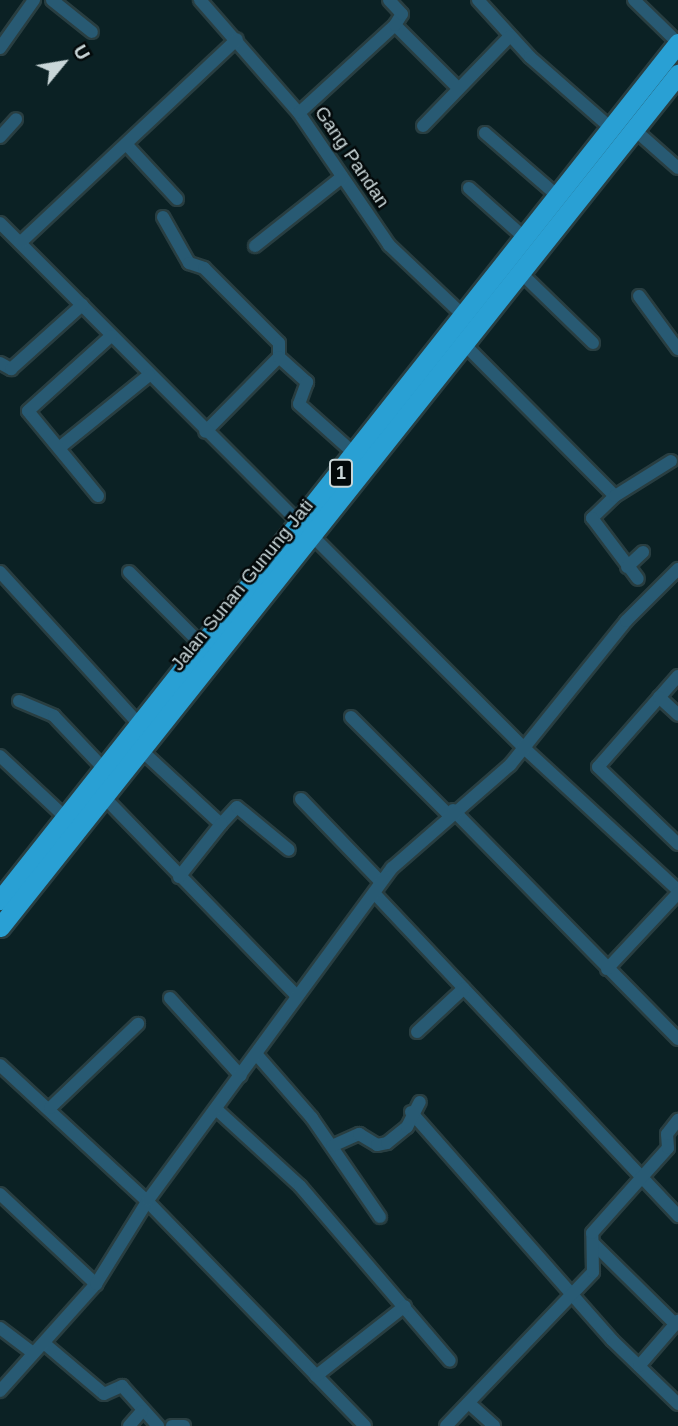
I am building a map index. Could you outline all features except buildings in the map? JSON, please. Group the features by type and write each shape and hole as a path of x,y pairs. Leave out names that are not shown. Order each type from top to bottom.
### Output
{"highway":[{"name":"1","path":"0,928 29,877 203,646 305,529 356,455 401,413 472,323 526,239 622,126 678,43"},
{"name":"Jalan Sunan Gunung Jati","path":"76,812 103,796 109,774 141,750 150,719 401,413 466,346 472,323 522,274 622,126 678,74"},
{"name":"1","path":"0,900 29,877"}],"street":[{"path":"0,48 34,0"},
{"path":"52,0 92,32"},
{"path":"299,113 396,25 402,14 389,0"},
{"path":"478,0 509,37 678,169"},
{"path":"634,0 678,43"},
{"name":"Gang Pandan","path":"205,2 299,113 389,245 472,323"},
{"path":"396,25 457,87"},
{"path":"423,127 457,87 509,37"},
{"path":"21,242 237,39"},
{"path":"0,137 16,119"},
{"path":"485,133 559,197"},
{"path":"126,144 177,199"},
{"path":"256,246 342,177"},
{"path":"469,188 526,239"},
{"path":"163,218 189,263 204,268 279,342 279,357 205,432"},
{"path":"0,223 205,432 524,748 678,891 607,969"},
{"path":"522,274 593,343"},
{"path":"639,296 678,349"},
{"path":"0,363 11,369 82,305"},
{"path":"99,496 29,407 111,336"},
{"path":"466,346 615,496"},
{"path":"279,357 307,382 299,404 356,455"},
{"path":"59,448 149,375"},
{"path":"638,579 592,518 615,496 671,461"},
{"path":"627,567 643,552"},
{"path":"0,1391 33,1353 45,1344 96,1284 147,1201 257,1055 296,995 377,887 450,812 524,748 626,621 678,569"},
{"path":"0,572 150,719"},
{"path":"129,572 203,646"},
{"path":"678,676 598,767 678,844"},
{"path":"659,697 678,715"},
{"path":"19,701 44,709 109,774"},
{"path":"351,717 678,1039"},
{"path":"141,750 221,824"},
{"path":"0,756 76,812"},
{"path":"103,796 296,995"},
{"path":"301,799 464,988 678,1216"},
{"path":"179,877 237,807 289,850"},
{"path":"417,1032 464,988"},
{"path":"170,998 241,1076"},
{"path":"50,1108 138,1024"},
{"path":"257,1055 332,1146 380,1217"},
{"path":"0,1065 50,1108 147,1201 365,1426"},
{"path":"332,1146 359,1134 377,1145 387,1143 407,1127 415,1107 574,1295 678,1404"},
{"path":"216,1109 300,1186 450,1361"},
{"path":"590,1240 668,1148 667,1134 678,1120"},
{"path":"0,1194 96,1284"},
{"path":"446,1426 471,1405 574,1295 597,1264 590,1240"},
{"path":"590,1240 676,1323 639,1366"},
{"path":"316,1376 405,1306"},
{"path":"0,1328 33,1353"},
{"path":"45,1344 104,1394 122,1386 158,1426"},
{"path":"471,1405 494,1426"},
{"path":"129,1426 142,1411"},
{"path":"172,1426 184,1426"}]}
